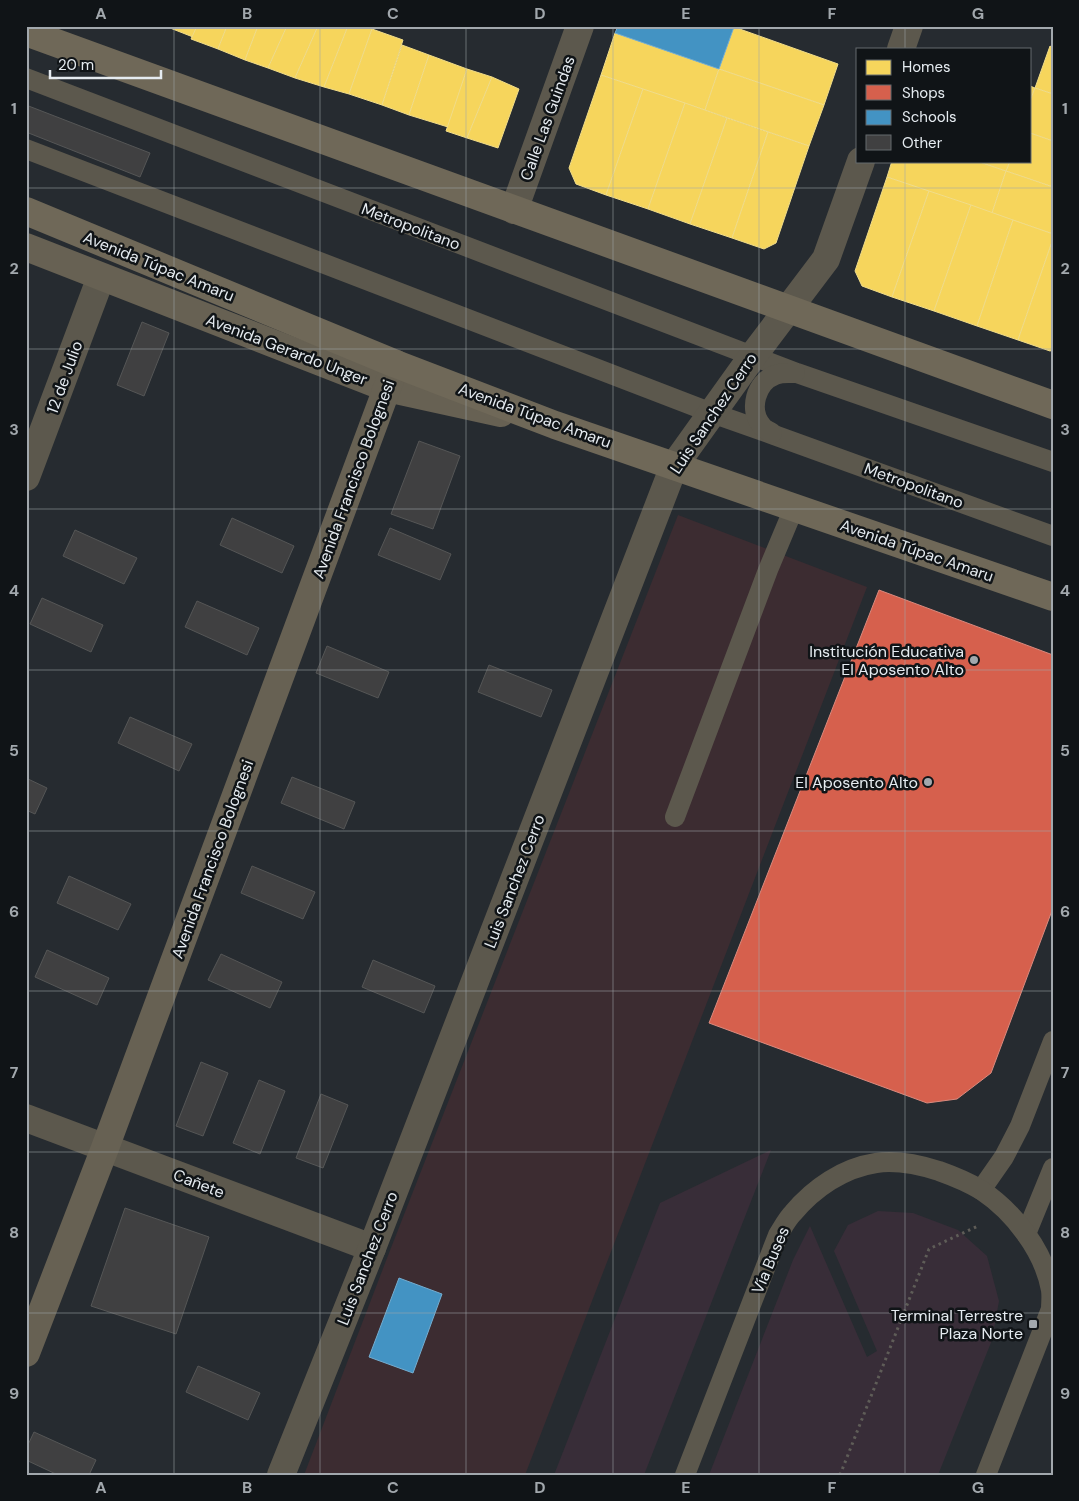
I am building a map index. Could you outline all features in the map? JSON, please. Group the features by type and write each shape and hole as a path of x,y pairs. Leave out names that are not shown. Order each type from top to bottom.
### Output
{"main road":[{"path":"26,32 1053,405"},
{"name":"Avenida Túpac Amaru","path":"26,211 392,376 555,424 1053,598"}],"street":[{"name":"Calle Las Guindas","path":"514,210 580,26"},
{"path":"901,48 909,26"},
{"name":"Luis Sanchez Cerro","path":"281,1475 372,1248 674,466 787,309 826,259 861,162"},
{"name":"Avenida Gerardo Unger","path":"26,248 101,277 392,376"},
{"name":"12 de Julio","path":"26,477 101,277"},
{"name":"Avenida Francisco Bolognesi","path":"26,1353 105,1148 392,376"},
{"name":"Cañete","path":"26,1118 372,1248"}],"lane":[{"name":"Metropolitano","path":"26,78 797,374 1053,462"},
{"name":"Metropolitano","path":"26,149 712,413 1053,536"},
{"name":"Metropolitano","path":"774,435 762,426 757,419 755,398 766,380 773,375 783,372 797,374"},
{"path":"675,817 768,570 794,508"},
{"path":"981,1190 1004,1157 1020,1126 1053,1041"},
{"name":"Vía Buses","path":"685,1475 778,1235 791,1214 804,1200 821,1187 848,1171 876,1163 904,1163 928,1168 956,1177 981,1190 1008,1212 1026,1234 1038,1254 1046,1273 1051,1292 1052,1308 986,1475"},
{"path":"1026,1234 1053,1168"}],"path":[{"path":"840,1475 929,1249 1008,1212"}],"shaded area":[{"path":"678,515 867,587 525,1475 304,1475 389,1253"},
{"path":"771,1150 644,1475 554,1475 660,1203"},
{"path":"878,1211 913,1213 958,1230 987,1256 999,1301 992,1340 938,1475 709,1475 793,1260 810,1226 867,1357 877,1351 834,1251 848,1225"}],"building: Homes":[{"path":"165,26 197,26 193,37"},
{"path":"197,26 227,26 218,49 191,39"},
{"path":"227,26 258,26 245,60 218,49"},
{"path":"258,26 287,26 268,68 245,60"},
{"path":"287,26 318,26 295,78 268,68"},
{"path":"318,26 348,26 324,87 295,78"},
{"path":"348,26 363,26 372,29 349,94 324,87"},
{"path":"734,27 838,64 824,105 719,69"},
{"path":"372,29 403,40 382,105 349,94"},
{"path":"615,33 719,69 705,110 601,75"},
{"path":"402,45 429,55 409,115 382,105"},
{"path":"1050,46 1053,48 1053,94 1035,88"},
{"path":"429,55 467,69 448,127 409,115"},
{"path":"467,69 492,77 467,138 446,131"},
{"path":"719,69 824,105 809,146 705,110"},
{"path":"601,75 643,89 606,195 576,184 569,168"},
{"path":"492,77 519,89 498,148 467,138"},
{"path":"1035,88 1053,94 1053,141 1032,134 1032,96"},
{"path":"643,89 685,103 648,209 606,195"},
{"path":"685,103 727,118 690,224 648,209"},
{"path":"727,118 768,132 732,238 690,224"},
{"path":"768,132 809,146 776,243 764,249 732,238"},
{"path":"1032,134 1053,141 1053,187 1006,171 1010,162 1032,162"},
{"path":"892,162 980,162 1006,171 992,213 887,177"},
{"path":"980,162 1010,162 1006,171"},
{"path":"1006,171 1053,187 1053,234 992,213"},
{"path":"887,177 929,191 892,297 862,286 855,271"},
{"path":"929,191 971,205 934,311 892,297"},
{"path":"971,205 1013,220 977,326 934,311"},
{"path":"1013,220 1053,234 1053,239 1018,340 977,326"},
{"path":"1053,239 1053,350 1050,351 1018,340"}],"building: Shops":[{"name":"El Aposento Alto","path":"879,590 1053,655 1053,908 991,1073 957,1099 927,1103 709,1023"}],"building: Schools":[{"path":"618,26 734,27 719,69 615,33"},
{"path":"399,1278 442,1294 413,1373 369,1357"}],"building: Other":[{"path":"26,105 150,153 140,177 26,132"},
{"path":"142,322 169,333 144,396 117,385"},
{"path":"419,441 460,456 433,529 391,514"},
{"path":"232,518 294,546 282,573 220,545"},
{"path":"390,528 451,554 440,580 378,555"},
{"path":"75,530 137,558 124,584 63,556"},
{"path":"42,598 103,625 91,652 30,624"},
{"path":"197,601 259,628 247,655 185,627"},
{"path":"327,646 389,672 378,698 316,673"},
{"path":"489,665 552,690 541,717 478,692"},
{"path":"130,717 192,744 179,771 118,743"},
{"path":"292,777 355,802 344,829 281,803"},
{"path":"26,778 47,788 35,814 26,810"},
{"path":"252,866 315,892 303,919 241,893"},
{"path":"69,876 131,904 118,930 57,903"},
{"path":"47,950 109,978 97,1005 35,977"},
{"path":"221,954 282,982 270,1008 208,980"},
{"path":"373,960 435,986 424,1013 362,987"},
{"path":"201,1062 228,1073 203,1136 176,1126"},
{"path":"259,1080 285,1091 260,1154 233,1143"},
{"path":"321,1094 348,1105 323,1168 296,1158"},
{"path":"125,1208 209,1237 176,1334 91,1306"},
{"path":"198,1366 260,1393 248,1420 186,1392"},
{"path":"34,1432 96,1460 89,1475 58,1475 26,1460 26,1449"}],"place":[{"name":"Institución Educativa El Aposento Alto","path":"974,660"},
{"name":"El Aposento Alto","path":"928,782"},
{"name":"Terminal Terrestre Plaza Norte","path":"1033,1324"}]}
